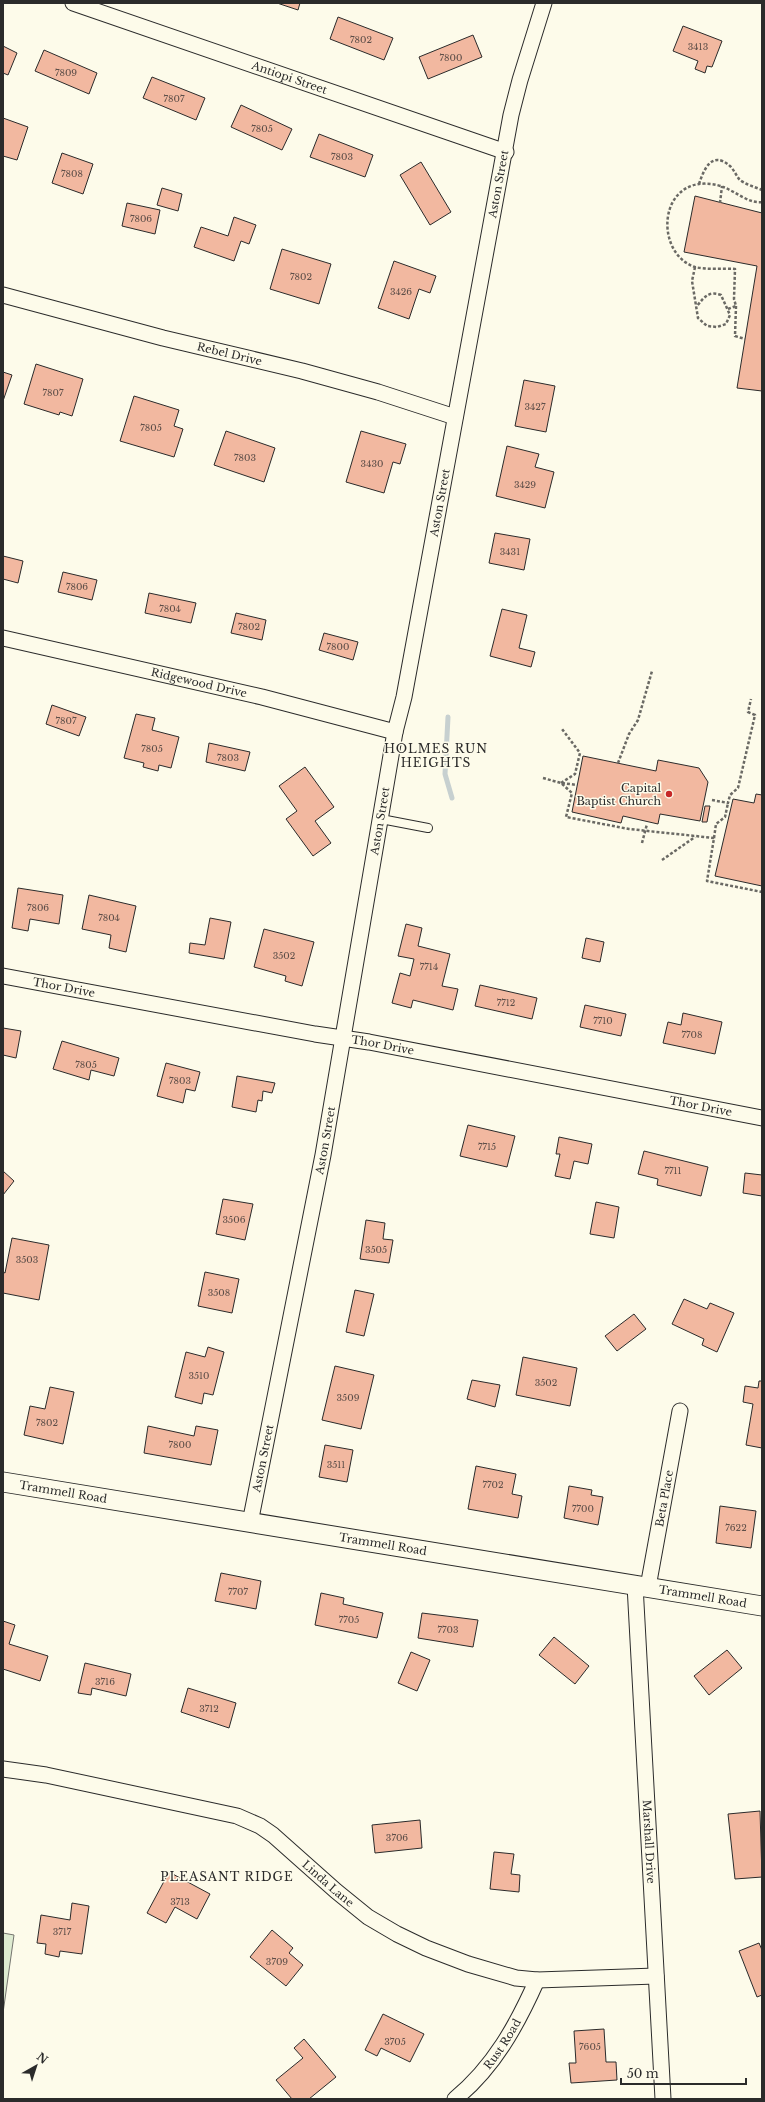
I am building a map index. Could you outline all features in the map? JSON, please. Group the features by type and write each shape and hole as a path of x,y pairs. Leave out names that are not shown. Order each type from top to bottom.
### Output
{"street":[{"name":"Antiopi Street","path":"73,3 506,152"},
{"name":"Aston Street","path":"250,1523 323,1155 395,732 404,697 455,417 506,152 520,80 544,3"},
{"name":"Rebel Drive","path":"3,295 163,338 302,371 378,392 455,417"},
{"name":"Ridgewood Drive","path":"3,638 262,697 395,732"},
{"name":"Thor Drive","path":"3,976 343,1038 762,1118"},
{"name":"Beta Place","path":"641,1586 680,1411"},
{"name":"Trammell Road","path":"3,1482 762,1606"},
{"name":"Marshall Drive","path":"641,1586 656,1976 663,2099"},
{"name":"Linda Lane","path":"3,1768 122,1790 237,1816 260,1826 273,1835 336,1891 368,1917 397,1934 426,1948 468,1964 516,1978 537,1980 656,1976"},
{"name":"Rust Road","path":"455,2099 488,2066 504,2044 521,2016 537,1980"}],"lane":[{"path":"381,819 428,828"}],"path":[{"path":"699,184 705,167 712,161 722,161 731,167 740,180 762,190"},
{"path":"745,339 735,336 735,269 695,267 680,258 670,241 666,225 667,213 674,200 686,189 699,184 722,186 739,195 762,202"},
{"path":"720,202 722,186"},
{"path":"695,267 692,281 698,318 707,326 717,327 726,324 730,316 721,296 713,293 705,296 697,306"},
{"path":"728,309 736,306"},
{"path":"618,763 629,734 638,720 652,671"},
{"path":"751,699 748,712 755,715 738,788 730,795 725,817 716,824 707,881 762,892"},
{"path":"561,783 574,774 580,753 562,729"},
{"path":"542,778 577,785"},
{"path":"561,783 572,793 566,817 646,831 714,838"},
{"path":"712,800 728,803"},
{"path":"642,843 647,824"},
{"path":"662,860 695,836"}],"green space":[{"path":"3,1933 14,1935 3,2013"}],"building":[{"path":"277,3 300,3 298,10"},
{"path":"338,17 393,38 384,60 330,39"},
{"path":"683,26 722,41 712,67 707,66 705,73 695,69 698,61 673,51"},
{"path":"473,35 482,57 428,79 419,57"},
{"path":"3,46 17,53 8,75 3,73"},
{"path":"44,50 97,73 89,94 35,71"},
{"path":"152,77 205,98 196,120 143,98"},
{"path":"241,105 292,129 282,150 231,127"},
{"path":"3,118 28,127 17,160 3,156"},
{"path":"319,134 373,155 365,177 310,157"},
{"path":"62,153 93,164 83,194 52,183"},
{"path":"421,162 451,212 430,225 400,175"},
{"path":"162,188 182,194 178,211 157,205"},
{"path":"695,196 762,213 762,391 737,388 757,266 684,252"},
{"path":"127,203 160,210 155,234 122,226"},
{"path":"234,217 256,225 249,244 241,241 234,261 194,247 201,227 228,236"},
{"path":"282,249 331,264 319,304 270,289"},
{"path":"394,261 436,276 430,293 419,289 409,319 378,308"},
{"path":"36,364 83,379 72,416 60,412 59,415 24,404"},
{"path":"3,372 12,375 3,401"},
{"path":"524,380 555,386 546,432 515,426"},
{"path":"134,396 179,410 174,426 183,429 174,457 120,441"},
{"path":"226,431 275,448 264,482 214,465"},
{"path":"361,431 406,444 400,464 393,462 384,493 346,482"},
{"path":"507,446 539,454 535,467 554,472 545,508 496,496"},
{"path":"495,533 530,539 524,570 489,563"},
{"path":"3,556 23,561 18,583 3,579"},
{"path":"63,572 97,580 92,600 58,592"},
{"path":"149,593 196,603 191,623 145,613"},
{"path":"502,609 527,615 519,648 535,652 531,667 490,656"},
{"path":"236,613 266,620 262,640 231,633"},
{"path":"324,633 358,642 353,660 319,650"},
{"path":"52,705 86,717 79,736 46,724"},
{"path":"136,714 155,718 152,730 179,737 171,768 159,765 158,771 143,767 144,763 124,758"},
{"path":"209,743 250,752 245,771 206,762"},
{"path":"583,756 656,771 658,760 699,768 708,782 700,821 660,814 658,824 623,816 621,823 572,812"},
{"path":"305,767 334,807 315,821 331,843 313,856 286,819 297,811 279,786"},
{"path":"756,794 762,795 762,886 715,876 733,799 754,803"},
{"path":"705,806 710,806 707,822 702,822"},
{"path":"18,888 63,895 59,924 30,919 28,931 12,928"},
{"path":"89,895 136,906 126,952 109,948 111,935 82,929"},
{"path":"210,918 231,922 224,959 189,953 190,943 205,945"},
{"path":"406,924 422,928 418,946 450,954 442,986 458,989 453,1010 413,1000 411,1008 392,1003 400,973 410,976 414,959 398,956"},
{"path":"264,929 314,942 302,986 285,981 286,976 254,967"},
{"path":"586,938 604,942 600,962 582,958"},
{"path":"480,985 537,998 532,1019 475,1006"},
{"path":"585,1005 626,1014 621,1036 580,1027"},
{"path":"683,1013 722,1022 715,1054 663,1043 668,1022 681,1025"},
{"path":"3,1028 21,1031 16,1058 3,1055"},
{"path":"62,1041 119,1058 114,1076 91,1070 89,1080 53,1069"},
{"path":"166,1063 200,1072 195,1091 186,1089 183,1103 157,1096"},
{"path":"237,1076 275,1083 272,1093 263,1091 262,1101 258,1100 256,1112 232,1107"},
{"path":"468,1125 515,1136 507,1167 460,1156"},
{"path":"559,1137 592,1144 588,1164 574,1161 570,1179 555,1176 560,1154 556,1154"},
{"path":"644,1151 708,1167 701,1196 657,1185 658,1179 638,1174"},
{"path":"3,1171 14,1181 3,1195"},
{"path":"745,1173 762,1175 762,1196 743,1193"},
{"path":"223,1199 253,1204 245,1240 216,1234"},
{"path":"596,1202 619,1207 614,1238 590,1234"},
{"path":"366,1220 385,1223 383,1239 393,1240 389,1263 360,1259"},
{"path":"12,1238 49,1245 39,1300 3,1293 3,1272 5,1273"},
{"path":"205,1272 239,1279 232,1313 198,1306"},
{"path":"355,1290 374,1294 364,1336 346,1332"},
{"path":"684,1299 707,1309 710,1303 734,1313 717,1352 702,1345 704,1339 672,1324"},
{"path":"634,1314 646,1329 617,1351 605,1336"},
{"path":"208,1347 224,1352 213,1395 204,1393 202,1404 175,1397 186,1352 205,1357"},
{"path":"523,1357 577,1368 570,1406 516,1395"},
{"path":"335,1366 374,1375 361,1429 322,1420"},
{"path":"472,1380 500,1385 495,1407 467,1399"},
{"path":"759,1381 762,1381 762,1448 746,1445 753,1404 743,1402 745,1386 758,1388"},
{"path":"50,1387 74,1392 63,1444 24,1435 30,1406 45,1409"},
{"path":"148,1426 194,1436 196,1426 218,1430 211,1465 144,1453"},
{"path":"325,1445 353,1450 347,1482 319,1477"},
{"path":"476,1466 516,1474 512,1494 522,1496 518,1518 468,1509"},
{"path":"569,1486 592,1490 591,1495 603,1497 598,1525 564,1518"},
{"path":"720,1506 756,1511 751,1548 716,1543"},
{"path":"221,1573 261,1581 256,1609 215,1601"},
{"path":"321,1593 344,1598 343,1604 383,1613 377,1638 315,1625"},
{"path":"422,1613 478,1620 473,1647 418,1638"},
{"path":"3,1621 15,1625 9,1644 48,1656 40,1681 3,1669"},
{"path":"554,1637 589,1666 575,1684 539,1655"},
{"path":"727,1650 742,1668 709,1695 694,1676"},
{"path":"411,1652 430,1660 417,1691 398,1683"},
{"path":"85,1663 131,1674 126,1696 92,1688 91,1695 78,1693"},
{"path":"188,1688 236,1703 229,1728 181,1712"},
{"path":"760,1811 762,1877 735,1879 728,1814"},
{"path":"420,1820 422,1848 375,1853 372,1825"},
{"path":"494,1852 514,1854 511,1874 520,1875 519,1892 490,1889"},
{"path":"169,1872 210,1894 197,1919 175,1907 166,1923 147,1913"},
{"path":"72,1903 89,1906 82,1954 60,1951 59,1957 45,1954 46,1944 37,1943 41,1915 70,1920"},
{"path":"272,1930 293,1948 289,1953 303,1965 286,1986 250,1957"},
{"path":"759,1943 762,1950 762,1995 757,1997 739,1951"},
{"path":"383,2014 424,2034 410,2062 381,2048 377,2056 365,2050"},
{"path":"604,2029 606,2062 616,2062 617,2080 571,2083 569,2063 576,2063 574,2031"},
{"path":"304,2039 336,2077 309,2099 292,2099 276,2080 303,2058 294,2048"}],"waterway":[{"path":"448,717 445,774 452,798"}],"place":[{"name":"Capital Baptist Church","path":"669,794"}],"district":[{"name":"HOLMES RUN HEIGHTS","path":"436,755"},
{"name":"PLEASANT RIDGE","path":"227,1876"}]}
